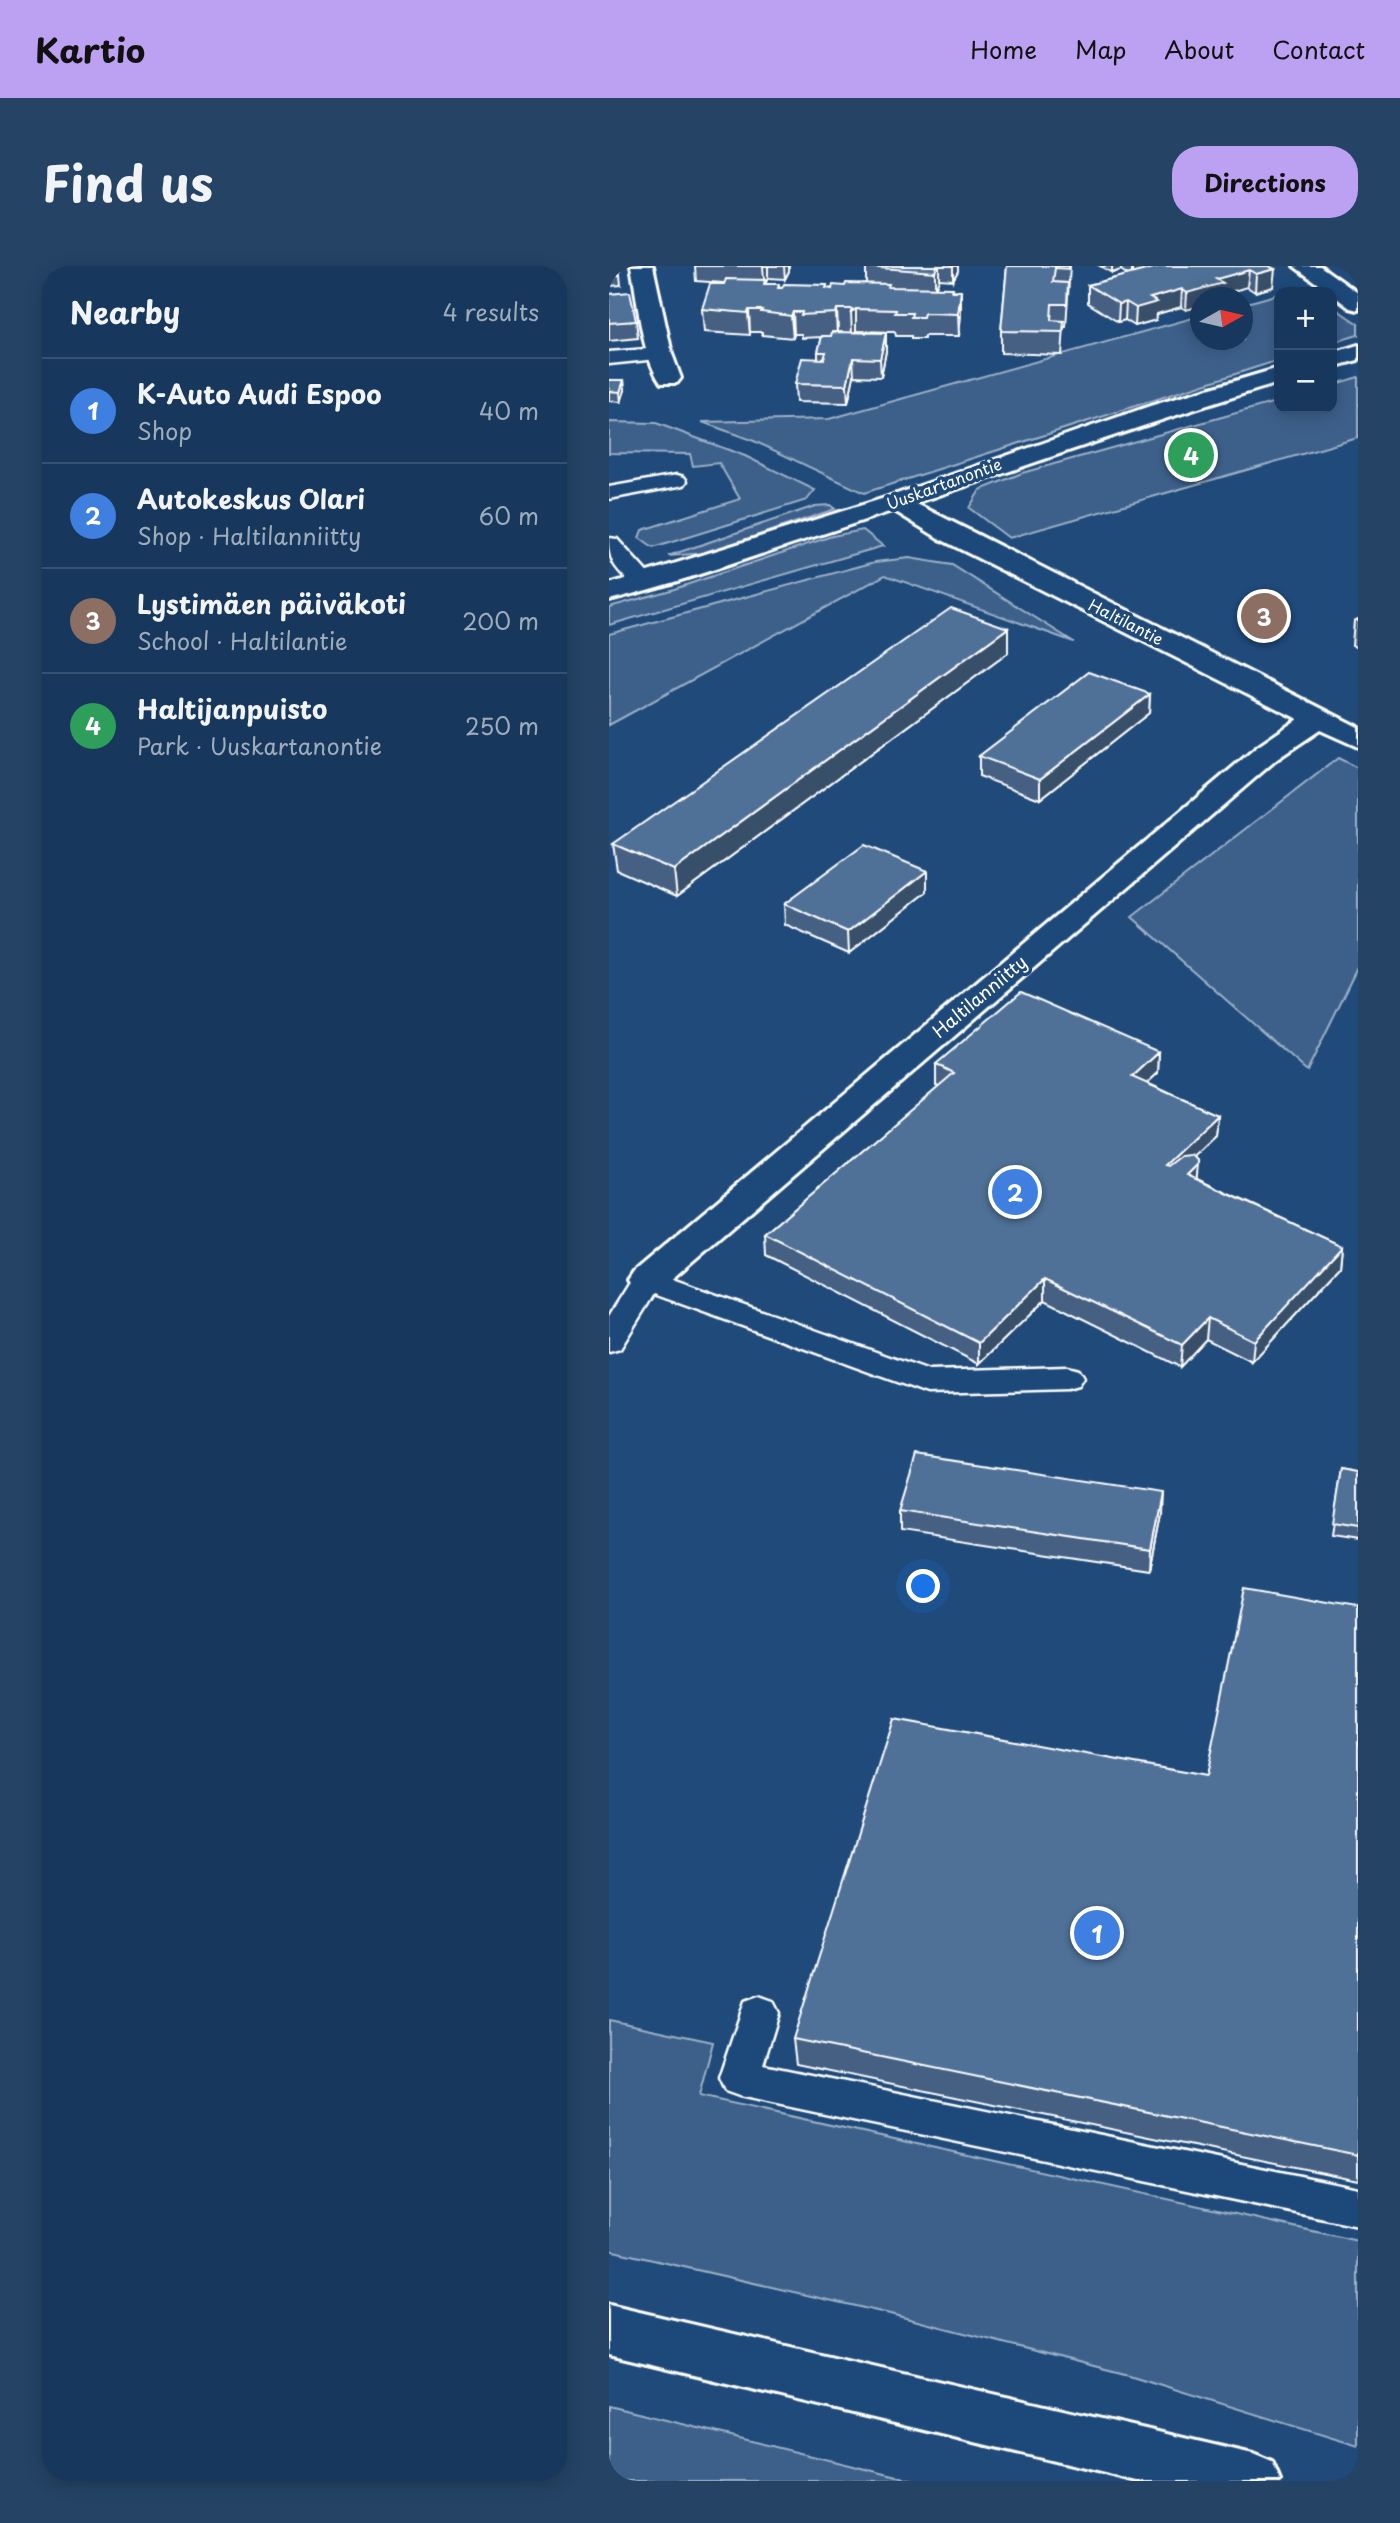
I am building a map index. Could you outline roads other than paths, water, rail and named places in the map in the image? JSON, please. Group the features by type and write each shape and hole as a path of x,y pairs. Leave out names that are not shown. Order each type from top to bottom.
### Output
{"main road":[{"path":"642,266 660,354 669,378"},
{"path":"1305,266 1358,303"},
{"path":"1337,358 1358,352"},
{"name":"Uuskartanontie","path":"609,592 897,502 1159,411 1274,376"},
{"name":"Haltilantie","path":"897,502 949,533 1358,738"},
{"name":"Haltilanniitty","path":"647,1280 1267,753 1318,718"},
{"path":"609,2330 1253,2481"}],"lane":[{"path":"609,358 660,354"},
{"path":"609,493 677,481"},
{"path":"609,544 644,583"},
{"path":"609,1341 647,1280 927,1382 1067,1378"},
{"path":"759,2013 739,2078 1358,2207"}],"place":[{"name":"Haltijanpuisto","path":"1191,455"},
{"name":"Lystimäen päiväkoti","path":"1264,616"},
{"name":"Autokeskus Olari","path":"1015,1192"},
{"name":"K-Auto Audi Espoo","path":"1097,1933"}]}
